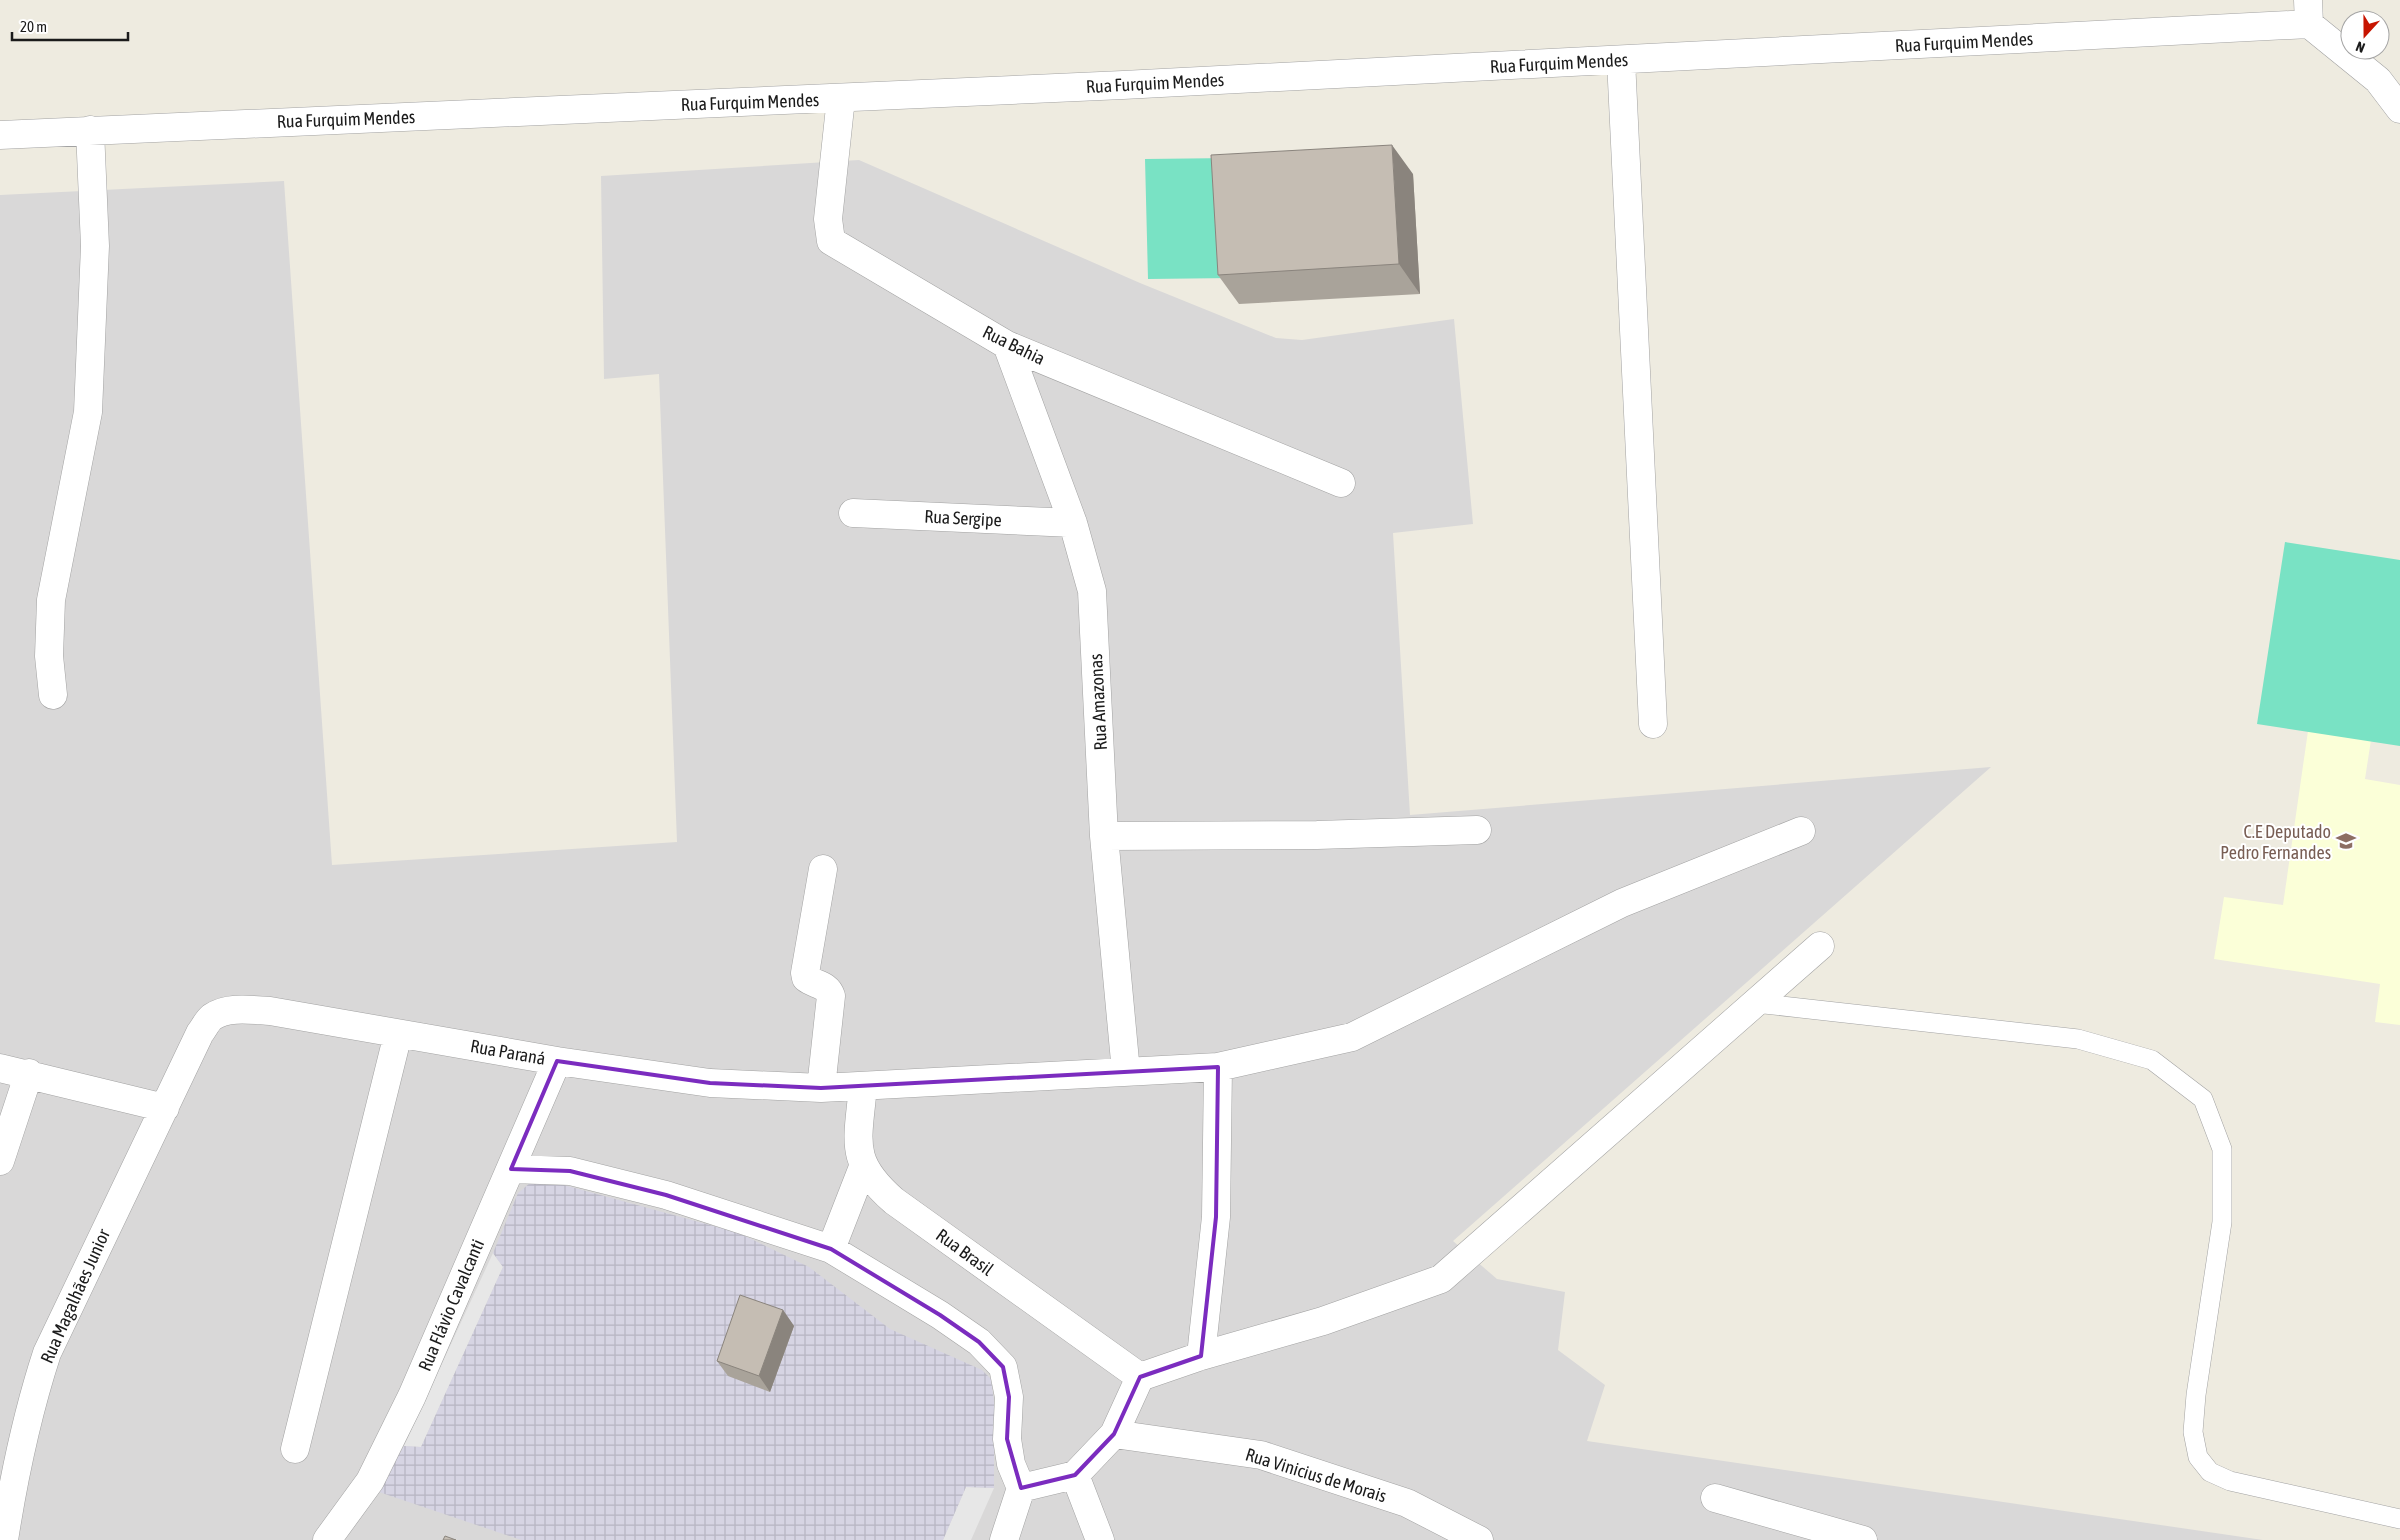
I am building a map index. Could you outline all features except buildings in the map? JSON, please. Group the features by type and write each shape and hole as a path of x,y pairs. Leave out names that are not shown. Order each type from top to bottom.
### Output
{"street":[{"name":"Rua Furquim Mendes","path":"0,135 841,98 1621,60 2309,12"},
{"path":"2309,12 2378,80 2400,109"},
{"path":"1621,60 1653,724"},
{"name":"Rua Bahia","path":"841,98 828,219 831,241 1007,345 1341,483"},
{"path":"53,695 49,656 51,600 88,412 95,246 90,130"},
{"name":"Rua Amazonas","path":"1007,345 1073,522 1092,591 1104,836 1126,1072"},
{"name":"Rua Sergipe","path":"853,512 1073,522"},
{"path":"1104,836 1317,836 1477,830"},
{"name":"Rua Paraná","path":"184,1065 200,1033 211,1018 238,1010 270,1011 557,1061 710,1082 821,1088 1218,1067 1352,1037 1622,903 1801,831"},
{"path":"821,1088 831,996 829,990 806,978 805,973 823,869"},
{"path":"1021,1488 1075,1475 1114,1434 1140,1377 1201,1356 1323,1321 1442,1279 1820,946"},
{"path":"295,1449 398,1034"},
{"name":"Rua Flávio Cavalcanti","path":"327,1540 370,1481 412,1396 557,1061"},
{"name":"Rua Magalhães Junior","path":"4,1540 11,1492 31,1403 47,1353 110,1217 165,1108 184,1065"},
{"path":"1201,1356 1216,1217 1218,1067"},
{"path":"0,1068 28,1073 165,1108"},
{"path":"0,1161 28,1073"},
{"name":"Rua Brasil","path":"863,1086 858,1147 863,1167 880,1189 894,1201 1140,1377"},
{"path":"831,1250 863,1167"},
{"path":"511,1169 570,1171 666,1195 831,1250 940,1315 979,1342 1003,1367 1009,1398 1007,1439 1011,1464 1021,1488 1004,1540"},
{"name":"Rua Vinicius de Morais","path":"1114,1434 1261,1455 1407,1503 1479,1540"},
{"path":"1075,1475 1100,1540"},
{"path":"1715,1498 1863,1540"}],"lane":[{"path":"1755,1003 2078,1039 2152,1060 2203,1099 2222,1149 2222,1222 2196,1395 2194,1432 2198,1457 2210,1472 2230,1481 2400,1519"}],"highlighted area":[{"path":"557,1061 710,1083 821,1088 1218,1067 1216,1217 1201,1356 1140,1377 1114,1434 1075,1475 1021,1488 1007,1439 1009,1397 1003,1367 979,1342 940,1315 831,1249 666,1195 570,1171 511,1169"}],"shaded area":[{"path":"859,160 1140,283 1276,338 1302,340 1454,319 1473,524 1393,533 1410,815 1991,767 1453,1241 1497,1279 1565,1292 1558,1350 1605,1385 1587,1441 2263,1540 0,1540 0,195 284,181 332,865 677,842 659,374 604,379 601,176"},
{"name":"C.E Deputado Pedro Fernandes","path":"2308,731 2371,740 2365,779 2400,785 2400,1025 2375,1022 2380,984 2214,959 2224,897 2283,905"},
{"path":"530,1183 564,1185 739,1233 809,1267 890,1329 982,1370 991,1379 994,1402 994,1488 966,1487 943,1540 521,1540 376,1491 404,1446 421,1447 503,1267 493,1253 518,1193"},
{"path":"493,1253 503,1267 421,1447 404,1446"},
{"path":"966,1487 994,1488 971,1540 943,1540"}],"green space":[{"path":"1231,158 1233,278 1148,279 1145,159"},
{"path":"2285,542 2400,560 2400,746 2257,724"}],"place":[{"name":"C.E Deputado Pedro Fernandes","path":"2346,841"}]}
